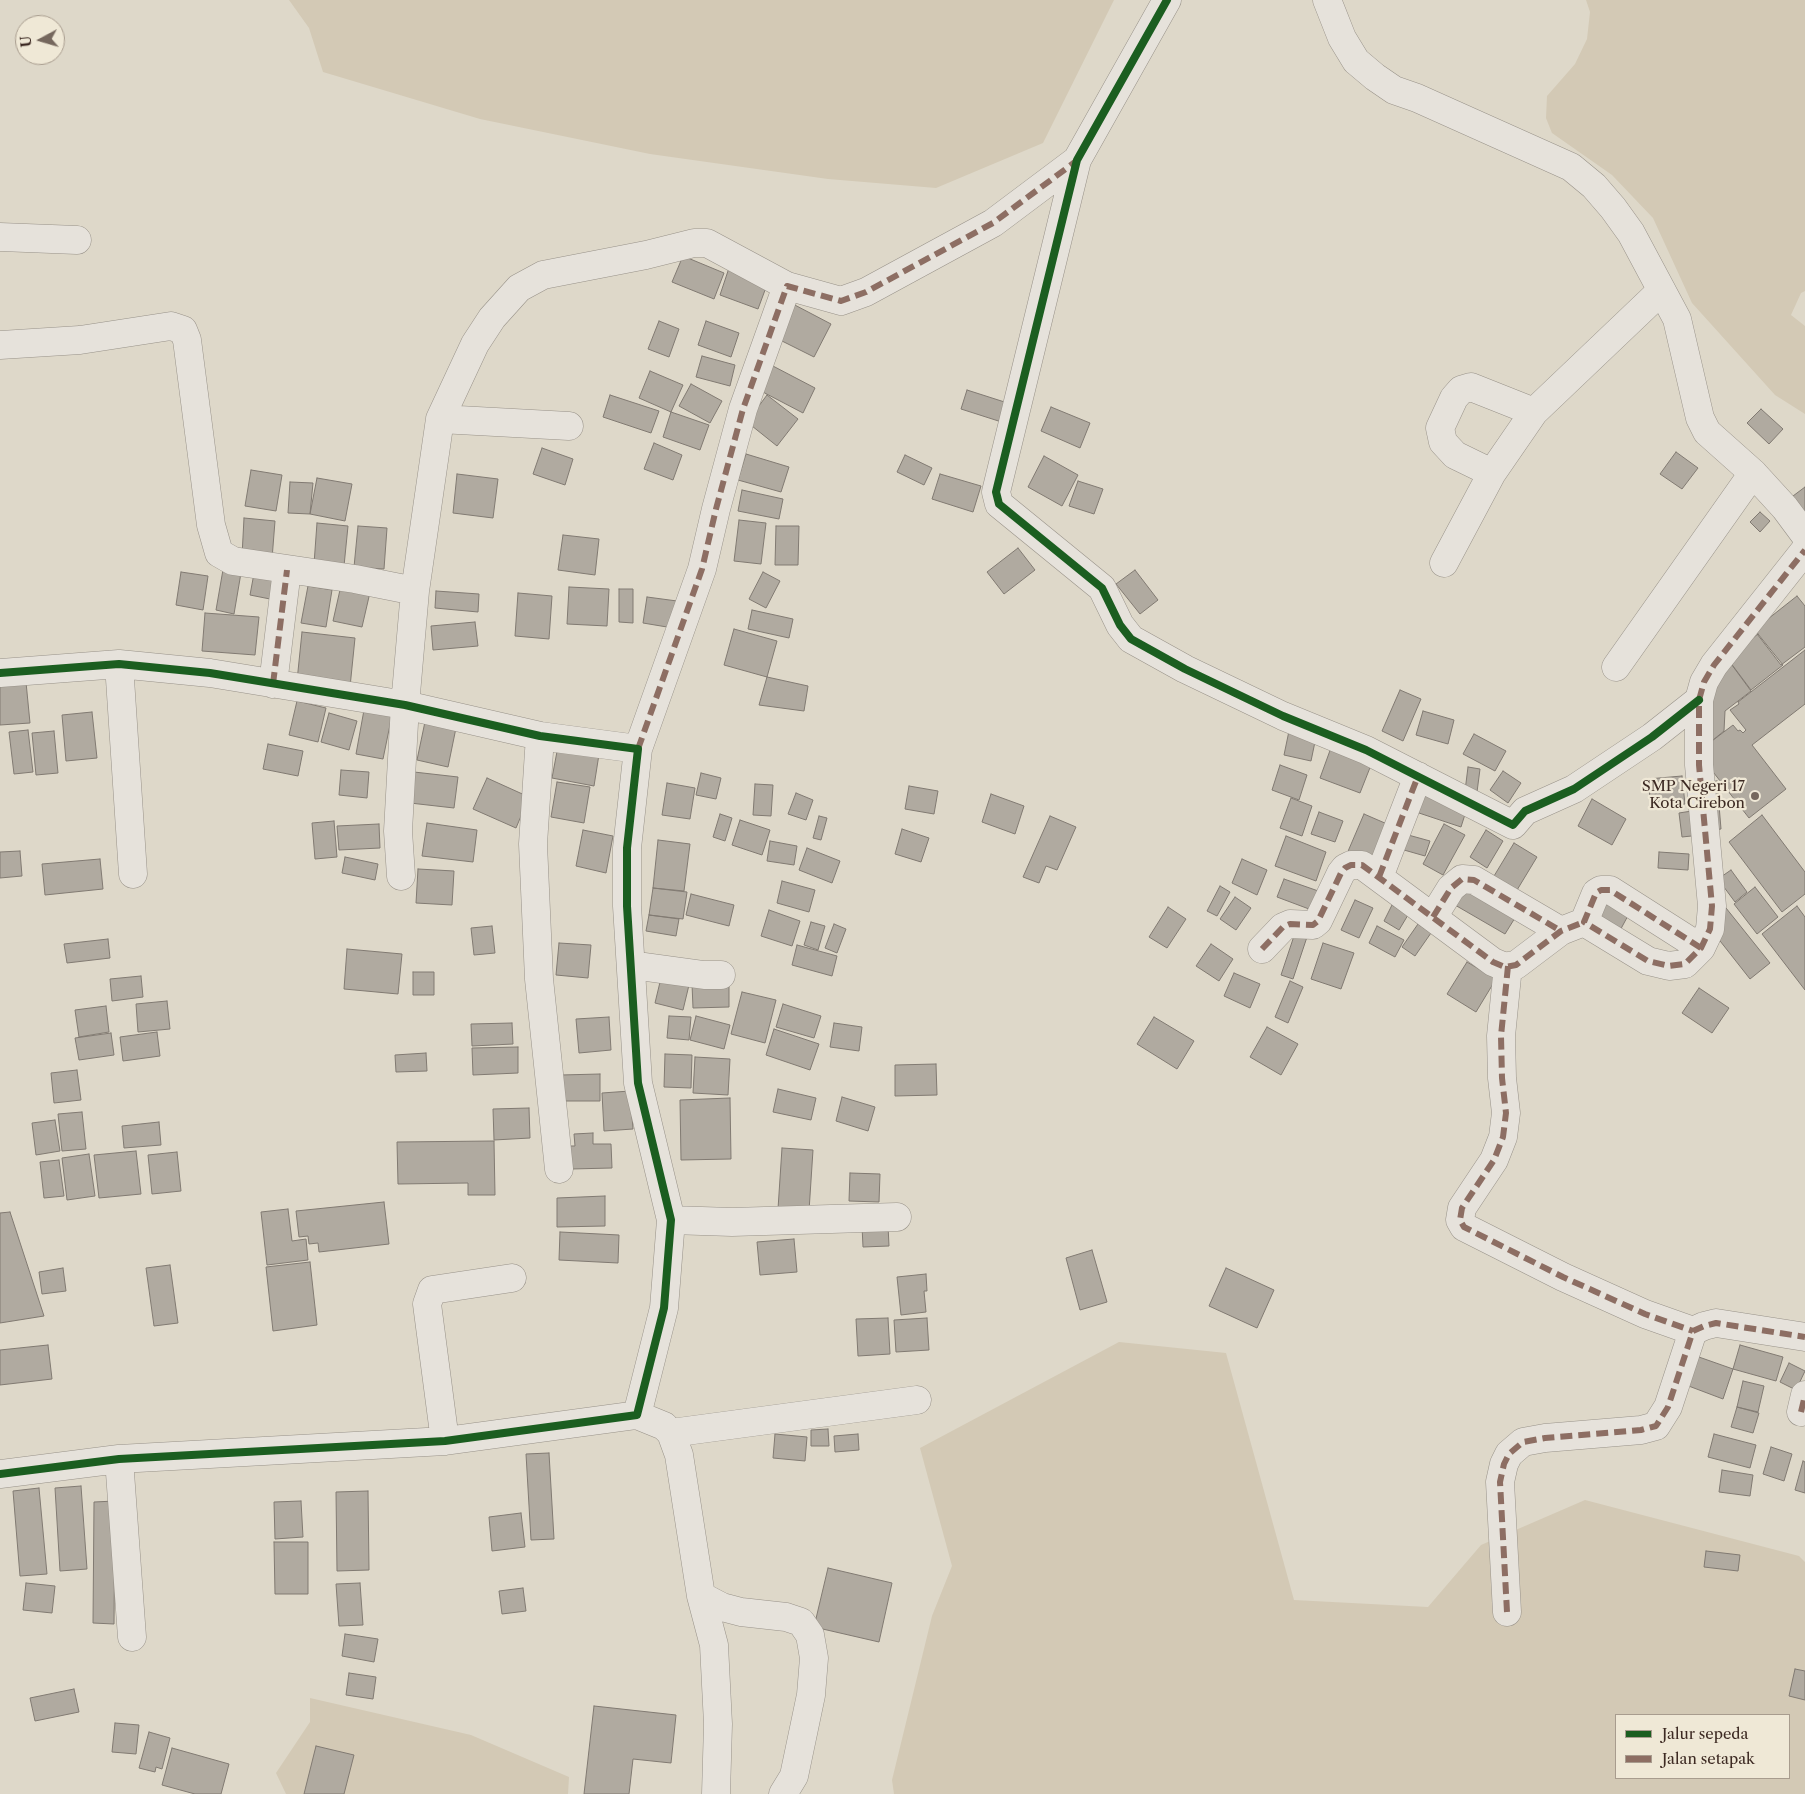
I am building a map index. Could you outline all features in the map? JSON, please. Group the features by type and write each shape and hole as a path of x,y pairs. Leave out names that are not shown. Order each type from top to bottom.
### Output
{"street":[{"path":"1168,0 1078,160 996,492 999,504 1102,588 1120,625 1131,640 1185,669 1276,712 1366,750 1513,825 1525,812 1574,789 1652,737 1698,700"},
{"path":"1328,0 1342,38 1356,61 1375,77 1394,90 1418,98 1571,167 1594,186 1631,233 1660,291 1677,319 1700,418 1707,432 1753,473 1785,508 1805,534"},
{"path":"401,876 398,831 405,705 415,591 440,419 475,344 492,318 519,288 543,274 646,255 694,243 707,243 787,286 853,296 993,223 1078,160"},
{"path":"0,237 77,240"},
{"path":"636,1415 664,1308 671,1220 638,1083 627,848 638,749 702,569 743,409 787,286"},
{"path":"1444,564 1492,473 1534,412 1660,291"},
{"path":"0,345 80,340 171,326 183,330 187,340 211,525 219,553 233,561 355,579 415,591"},
{"path":"1492,473 1455,455 1443,442 1440,428 1454,398 1461,390 1471,387 1534,412"},
{"path":"440,419 569,426"},
{"path":"1616,667 1753,473"},
{"path":"1433,918 1451,888 1462,878 1474,880 1648,961 1668,966 1685,964 1701,948 1710,929 1712,906 1698,764 1698,700 1704,682 1714,665 1805,550"},
{"path":"273,684 287,570"},
{"path":"0,673 119,664 210,673 405,705 540,736 638,749"},
{"path":"119,664 133,874"},
{"path":"540,736 533,854 539,978 559,1150 559,1169"},
{"path":"1379,878 1418,776"},
{"path":"1262,949 1283,927 1290,924 1313,925 1318,921 1345,868 1352,865 1362,865 1493,962 1508,966 1516,965 1572,927 1596,893 1601,890 1610,890 1701,948"},
{"path":"631,965 704,975 721,975"},
{"path":"1508,966 1501,1036 1502,1078 1506,1113 1503,1137 1494,1160 1462,1208 1460,1220 1464,1227 1645,1314 1693,1331 1716,1323 1805,1337"},
{"path":"671,1220 732,1222 897,1217"},
{"path":"445,1440 427,1304 432,1290 512,1278"},
{"path":"1507,1612 1500,1482 1504,1464 1509,1454 1523,1442 1641,1430 1656,1426 1668,1407 1693,1331"},
{"path":"671,1433 917,1400"},
{"path":"0,1474 119,1459 445,1440 636,1415 657,1421 671,1433 679,1455 701,1596 714,1645 718,1724 716,1794"},
{"path":"119,1459 132,1636"},
{"path":"701,1596 722,1607 741,1612 786,1617 801,1622 810,1635 814,1658 810,1695 794,1776 783,1794"}],"shaded area":[{"path":"289,0 1114,0 1043,143 936,188 828,179 650,154 480,119 323,72 309,28"},
{"path":"1586,0 1805,0 1805,291 1801,293 1791,315 1805,326 1805,414 1775,395 1692,303 1653,218 1612,175 1552,133 1546,118 1547,96 1575,64 1587,39 1590,12"},
{"path":"1119,1342 1226,1353 1294,1600 1428,1607 1481,1545 1585,1500 1799,1556 1805,1562 1805,1794 894,1794 892,1780 932,1616 952,1566 920,1448"},
{"path":"310,1698 471,1735 569,1777 568,1794 286,1794 276,1773 310,1722"}],"building":[{"path":"683,256 724,273 714,299 672,282"},
{"path":"729,268 768,282 758,309 720,295"},
{"path":"791,303 831,324 814,357 774,337"},
{"path":"659,321 679,329 669,357 648,349"},
{"path":"706,321 739,333 731,357 698,345"},
{"path":"702,356 735,365 730,386 696,377"},
{"path":"771,365 815,388 803,413 759,390"},
{"path":"650,371 683,385 671,412 639,398"},
{"path":"691,384 722,401 710,423 679,406"},
{"path":"967,390 1017,406 1011,425 961,409"},
{"path":"610,395 659,411 651,433 603,417"},
{"path":"767,395 798,419 777,446 747,422"},
{"path":"1051,407 1090,423 1080,448 1041,431"},
{"path":"1761,409 1783,429 1769,444 1747,423"},
{"path":"671,412 709,425 700,450 663,437"},
{"path":"654,443 682,455 673,480 644,469"},
{"path":"542,448 573,459 565,485 533,474"},
{"path":"1676,452 1698,468 1682,489 1660,474"},
{"path":"746,454 789,467 781,492 738,480"},
{"path":"905,455 932,468 924,485 897,472"},
{"path":"1044,456 1078,475 1062,506 1028,487"},
{"path":"251,470 282,475 276,511 245,506"},
{"path":"457,474 498,479 493,518 453,513"},
{"path":"940,474 981,486 973,512 932,499"},
{"path":"317,478 352,484 345,521 310,514"},
{"path":"1078,481 1103,489 1094,514 1069,506"},
{"path":"290,482 313,483 310,514 288,513"},
{"path":"1805,487 1805,514 1793,496"},
{"path":"742,490 783,499 779,519 738,511"},
{"path":"1760,512 1770,521 1760,532 1750,522"},
{"path":"244,518 275,521 272,559 242,556"},
{"path":"739,520 766,523 761,564 734,561"},
{"path":"317,523 348,526 344,566 314,564"},
{"path":"358,526 387,528 384,569 354,567"},
{"path":"776,526 799,526 798,565 775,565"},
{"path":"563,535 599,539 595,575 558,570"},
{"path":"1018,548 1035,570 1004,594 987,572"},
{"path":"224,564 242,567 234,614 216,610"},
{"path":"255,568 280,572 275,600 250,595"},
{"path":"1135,570 1158,600 1140,614 1116,584"},
{"path":"181,572 208,576 203,610 176,605"},
{"path":"763,572 780,581 766,608 749,599"},
{"path":"342,581 371,588 362,627 333,621"},
{"path":"308,586 332,590 326,627 301,623"},
{"path":"569,587 609,589 607,626 567,624"},
{"path":"619,589 633,589 633,623 619,622"},
{"path":"436,591 479,594 478,612 435,608"},
{"path":"518,593 552,596 549,639 515,636"},
{"path":"1797,596 1805,606 1805,647 1781,665 1754,630"},
{"path":"647,597 677,601 673,628 643,623"},
{"path":"752,610 793,619 789,638 748,629"},
{"path":"205,613 259,617 255,655 202,651"},
{"path":"475,622 478,646 433,650 431,626"},
{"path":"734,629 777,641 767,677 724,665"},
{"path":"302,632 355,638 350,687 297,681"},
{"path":"1758,634 1783,665 1751,690 1727,658"},
{"path":"1805,650 1805,704 1752,745 1786,789 1749,818 1703,759 1708,744 1733,725 1738,731 1740,730 1743,733 1746,730 1730,710"},
{"path":"1729,661 1751,691 1725,711 1724,731 1708,744 1714,677"},
{"path":"767,677 808,686 804,711 759,705"},
{"path":"26,682 30,723 0,725 0,684"},
{"path":"1400,690 1421,699 1403,741 1382,731"},
{"path":"297,701 326,708 318,742 289,735"},
{"path":"364,710 392,715 383,759 356,754"},
{"path":"1423,711 1454,720 1448,744 1416,735"},
{"path":"92,712 97,758 66,761 62,715"},
{"path":"329,713 357,721 349,750 321,742"},
{"path":"426,717 457,723 448,767 417,760"},
{"path":"28,730 33,772 14,774 9,732"},
{"path":"54,731 58,773 36,775 32,733"},
{"path":"1289,731 1316,737 1311,761 1284,755"},
{"path":"1474,734 1506,751 1495,771 1463,754"},
{"path":"559,741 600,748 594,786 552,778"},
{"path":"268,744 303,751 298,776 263,769"},
{"path":"1332,745 1373,760 1360,793 1320,778"},
{"path":"1280,765 1307,775 1299,800 1272,790"},
{"path":"1468,767 1480,769 1477,792 1465,791"},
{"path":"341,770 369,772 367,798 339,795"},
{"path":"1503,771 1521,783 1508,803 1490,790"},
{"path":"414,772 458,777 454,808 410,803"},
{"path":"701,773 721,778 716,799 696,795"},
{"path":"1682,776 1685,804 1651,808 1648,779"},
{"path":"487,778 529,797 516,828 473,809"},
{"path":"1717,781 1721,829 1708,831 1704,782"},
{"path":"557,782 590,787 584,823 551,817"},
{"path":"667,783 695,788 690,819 662,815"},
{"path":"755,784 773,785 771,816 753,815"},
{"path":"909,786 938,791 934,814 905,809"},
{"path":"796,793 813,800 806,820 788,814"},
{"path":"1422,793 1467,808 1461,827 1416,812"},
{"path":"991,794 1024,806 1015,834 982,822"},
{"path":"1291,798 1312,806 1302,836 1280,828"},
{"path":"1592,799 1626,819 1612,845 1578,826"},
{"path":"1698,810 1701,835 1682,837 1679,813"},
{"path":"1319,812 1343,821 1335,842 1311,834"},
{"path":"720,814 732,818 725,841 713,837"},
{"path":"1364,814 1394,827 1376,869 1346,856"},
{"path":"1762,815 1805,872 1805,894 1782,912 1729,842"},
{"path":"819,816 827,818 821,840 813,838"},
{"path":"1050,816 1076,827 1057,870 1046,866 1039,883 1023,877"},
{"path":"740,820 770,830 762,855 732,845"},
{"path":"334,821 337,857 315,859 312,823"},
{"path":"427,823 477,830 473,862 422,856"},
{"path":"379,824 380,848 339,850 337,826"},
{"path":"1444,824 1465,835 1443,875 1423,864"},
{"path":"902,829 929,838 921,862 895,854"},
{"path":"583,830 613,836 606,873 576,866"},
{"path":"1486,830 1503,841 1487,868 1470,857"},
{"path":"1401,833 1430,841 1425,856 1397,848"},
{"path":"1286,836 1326,852 1316,881 1275,866"},
{"path":"658,840 690,844 684,891 653,888"},
{"path":"770,841 797,846 794,865 767,861"},
{"path":"1514,843 1537,857 1514,895 1491,881"},
{"path":"807,848 840,861 832,883 799,870"},
{"path":"20,851 22,876 0,878 0,852"},
{"path":"1659,852 1689,854 1688,870 1658,868"},
{"path":"345,857 378,864 375,880 342,873"},
{"path":"100,859 103,889 45,895 42,864"},
{"path":"1242,859 1267,870 1257,895 1232,883"},
{"path":"418,869 454,871 452,905 416,903"},
{"path":"1731,870 1747,892 1735,902 1718,879"},
{"path":"1284,879 1324,893 1317,912 1277,897"},
{"path":"782,881 815,890 809,912 777,903"},
{"path":"1467,883 1518,913 1505,934 1455,905"},
{"path":"1220,886 1230,892 1217,916 1207,911"},
{"path":"1755,887 1778,917 1757,934 1734,904"},
{"path":"653,888 687,892 683,919 649,915"},
{"path":"691,894 734,905 729,926 686,915"},
{"path":"1235,897 1251,908 1236,930 1220,919"},
{"path":"1602,898 1630,912 1617,936 1589,921"},
{"path":"1355,900 1373,908 1359,938 1341,930"},
{"path":"1722,903 1770,963 1750,979 1713,932"},
{"path":"1392,905 1408,915 1399,930 1384,921"},
{"path":"1797,906 1805,917 1805,990 1762,934"},
{"path":"1168,907 1186,919 1167,948 1149,937"},
{"path":"769,910 800,921 792,946 761,936"},
{"path":"649,915 679,919 676,936 646,931"},
{"path":"811,922 825,926 818,950 804,945"},
{"path":"834,924 846,929 837,953 825,948"},
{"path":"1418,924 1431,933 1415,956 1402,947"},
{"path":"492,926 495,953 474,955 471,928"},
{"path":"1377,926 1404,940 1395,957 1369,943"},
{"path":"1295,933 1307,937 1293,979 1281,975"},
{"path":"108,939 110,958 67,963 64,944"},
{"path":"559,943 591,945 588,978 556,975"},
{"path":"1323,943 1354,953 1341,989 1311,979"},
{"path":"1211,944 1233,959 1219,981 1196,966"},
{"path":"797,945 837,956 832,976 792,965"},
{"path":"347,949 402,954 398,994 344,989"},
{"path":"1467,962 1496,979 1476,1012 1447,994"},
{"path":"413,972 434,972 434,995 413,995"},
{"path":"1234,973 1260,984 1250,1008 1224,996"},
{"path":"141,976 143,997 112,1001 110,979"},
{"path":"661,978 689,985 683,1010 655,1003"},
{"path":"1290,981 1303,987 1288,1023 1275,1017"},
{"path":"729,983 729,1007 693,1008 692,984"},
{"path":"1699,988 1729,1008 1712,1033 1682,1013"},
{"path":"742,992 776,1000 765,1043 731,1034"},
{"path":"167,1001 170,1029 138,1032 136,1004"},
{"path":"783,1004 821,1016 814,1038 776,1027"},
{"path":"106,1006 109,1032 79,1037 75,1010"},
{"path":"669,1016 691,1017 689,1040 667,1038"},
{"path":"696,1016 730,1025 724,1049 690,1040"},
{"path":"609,1017 611,1050 579,1053 576,1019"},
{"path":"1154,1017 1194,1041 1177,1069 1137,1044"},
{"path":"512,1023 513,1044 472,1046 471,1024"},
{"path":"834,1023 862,1027 859,1051 830,1047"},
{"path":"1267,1027 1298,1044 1281,1075 1250,1057"},
{"path":"774,1029 819,1044 810,1070 766,1055"},
{"path":"157,1032 160,1056 123,1061 120,1037"},
{"path":"111,1033 114,1055 79,1060 75,1038"},
{"path":"518,1047 518,1073 473,1075 472,1048"},
{"path":"426,1053 427,1071 396,1072 395,1055"},
{"path":"665,1054 692,1055 691,1088 664,1087"},
{"path":"695,1057 730,1059 728,1095 693,1093"},
{"path":"936,1064 937,1095 895,1096 895,1065"},
{"path":"77,1070 81,1100 54,1103 51,1073"},
{"path":"600,1074 600,1101 561,1101 561,1075"},
{"path":"778,1089 816,1098 811,1120 773,1112"},
{"path":"630,1091 633,1129 604,1131 602,1093"},
{"path":"842,1097 875,1107 868,1131 836,1121"},
{"path":"730,1098 731,1159 681,1160 680,1100"},
{"path":"529,1108 530,1138 494,1140 493,1109"},
{"path":"82,1112 86,1149 62,1151 58,1114"},
{"path":"55,1120 60,1151 36,1155 32,1123"},
{"path":"159,1122 161,1145 124,1148 122,1126"},
{"path":"593,1133 593,1144 611,1144 612,1168 571,1169 570,1146 575,1146 574,1134"},
{"path":"494,1141 495,1195 468,1195 468,1183 398,1184 397,1142"},
{"path":"782,1148 813,1150 809,1211 778,1209"},
{"path":"136,1151 141,1194 99,1198 94,1155"},
{"path":"177,1152 181,1191 152,1194 148,1155"},
{"path":"89,1154 95,1196 67,1200 62,1158"},
{"path":"59,1160 64,1196 44,1198 40,1162"},
{"path":"850,1173 880,1174 879,1202 849,1201"},
{"path":"605,1196 605,1226 557,1227 557,1198"},
{"path":"384,1202 389,1244 319,1252 318,1243 309,1244 308,1236 299,1237 296,1211"},
{"path":"288,1209 292,1241 306,1239 308,1260 267,1265 261,1212"},
{"path":"10,1212 44,1316 0,1323 0,1213"},
{"path":"888,1225 889,1246 863,1247 862,1226"},
{"path":"560,1232 619,1235 618,1263 559,1260"},
{"path":"794,1239 797,1272 760,1275 757,1242"},
{"path":"1092,1250 1107,1302 1080,1310 1066,1258"},
{"path":"310,1262 317,1325 273,1331 266,1267"},
{"path":"170,1265 178,1323 154,1326 146,1268"},
{"path":"63,1268 66,1291 42,1294 39,1272"},
{"path":"1226,1268 1274,1290 1257,1328 1209,1306"},
{"path":"926,1274 927,1291 924,1291 926,1312 901,1315 897,1277"},
{"path":"888,1318 890,1354 858,1356 856,1319"},
{"path":"927,1318 929,1350 896,1352 894,1320"},
{"path":"48,1345 52,1379 0,1385 0,1350"},
{"path":"1740,1345 1783,1357 1776,1381 1733,1369"},
{"path":"1696,1356 1733,1369 1723,1399 1686,1385"},
{"path":"1789,1363 1805,1371 1796,1390 1780,1382"},
{"path":"1743,1381 1764,1386 1758,1412 1737,1407"},
{"path":"1737,1407 1759,1413 1753,1433 1731,1427"},
{"path":"828,1429 829,1446 811,1446 811,1430"},
{"path":"775,1434 807,1437 805,1461 773,1458"},
{"path":"858,1434 859,1450 835,1452 834,1436"},
{"path":"1714,1434 1756,1445 1750,1468 1708,1457"},
{"path":"1771,1447 1792,1454 1784,1481 1763,1474"},
{"path":"549,1453 554,1539 531,1540 526,1454"},
{"path":"1803,1461 1805,1462 1805,1493 1795,1490"},
{"path":"1722,1470 1753,1475 1750,1496 1719,1492"},
{"path":"81,1486 87,1569 60,1571 55,1488"},
{"path":"39,1488 47,1574 20,1576 13,1491"},
{"path":"368,1491 369,1570 337,1571 336,1492"},
{"path":"115,1501 114,1624 93,1623 94,1502"},
{"path":"301,1501 303,1537 275,1539 274,1502"},
{"path":"521,1513 525,1547 492,1551 489,1517"},
{"path":"274,1542 308,1542 308,1594 275,1594"},
{"path":"1706,1551 1740,1555 1738,1571 1704,1567"},
{"path":"828,1568 892,1583 879,1642 814,1627"},
{"path":"26,1583 55,1586 52,1613 23,1610"},
{"path":"360,1583 363,1625 339,1626 336,1584"},
{"path":"523,1588 526,1611 502,1614 499,1591"},
{"path":"345,1634 378,1639 374,1662 342,1656"},
{"path":"1795,1669 1805,1671 1805,1700 1789,1696"},
{"path":"349,1673 376,1677 373,1699 346,1695"},
{"path":"74,1689 79,1712 35,1721 30,1698"},
{"path":"594,1706 676,1715 671,1763 633,1759 629,1794 584,1794"},
{"path":"115,1723 139,1725 136,1754 112,1752"},
{"path":"149,1732 170,1738 162,1769 156,1767 155,1772 139,1768"},
{"path":"316,1746 354,1755 344,1794 304,1794"},
{"path":"172,1748 229,1764 221,1794 195,1794 162,1785"}],"marked path":[{"path":"638,749 702,569 743,409 787,286 841,301 866,292 993,223 1075,162"},
{"path":"1701,948 1610,890 1601,890 1596,893 1584,922 1648,961 1669,966 1685,964 1701,948 1710,929 1712,906 1699,765 1699,700 1704,682 1714,665 1805,550"},
{"path":"273,684 287,570"},
{"path":"1379,877 1418,776"},
{"path":"1262,949 1283,927 1290,924 1313,925 1318,921 1341,873 1351,865 1362,865 1493,962 1505,967 1516,965 1561,931 1584,922"},
{"path":"1433,917 1451,888 1462,879 1474,880 1561,931"},
{"path":"1508,966 1501,1036 1502,1078 1506,1113 1503,1137 1494,1160 1462,1208 1460,1220 1464,1227 1563,1277 1645,1314 1693,1331"},
{"path":"1507,1612 1500,1482 1504,1464 1509,1454 1523,1442 1545,1438 1641,1430 1656,1426 1668,1407 1693,1331 1704,1326 1716,1323 1805,1337"},
{"path":"1801,1412 1805,1395"}],"cycle path":[{"path":"1167,0 1077,160 996,492 999,504 1102,588 1120,625 1131,639 1185,669 1283,716 1366,750 1513,825 1525,811 1574,789 1652,737 1699,700"},
{"path":"0,673 119,664 210,673 405,705 540,736 638,749 627,848 627,906 638,1083 671,1220 664,1308 637,1415 445,1441 119,1459 0,1474"}],"place":[{"name":"SMP Negeri 17 Kota Cirebon","path":"1755,796"}]}
